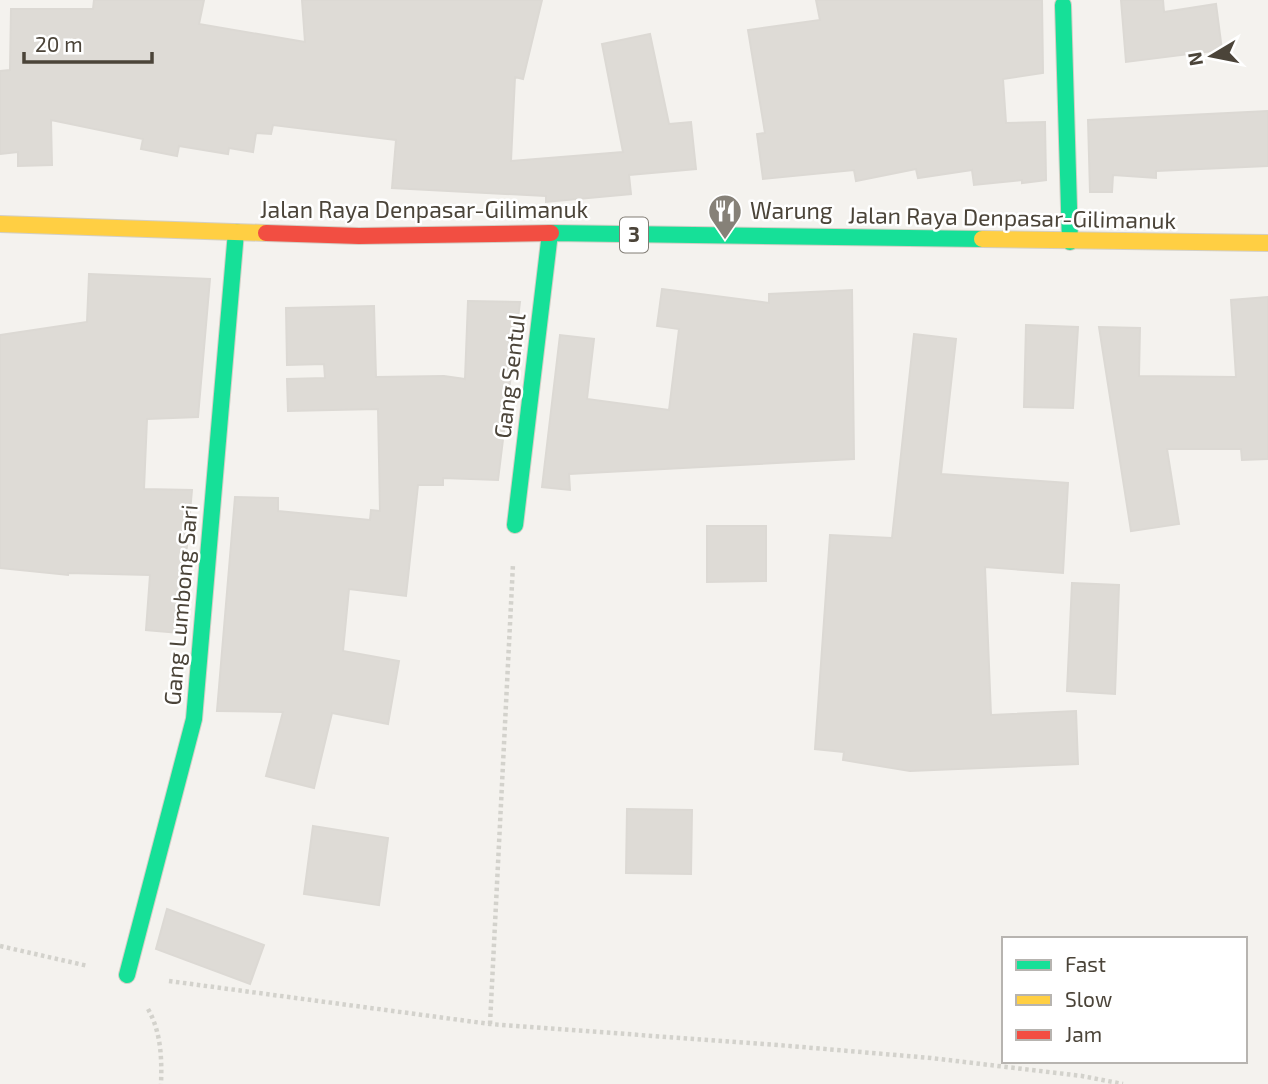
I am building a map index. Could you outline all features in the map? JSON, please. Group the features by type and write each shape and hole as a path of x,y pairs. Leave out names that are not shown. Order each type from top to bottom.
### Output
{"main road":[{"path":"1063,5 1070,242"},
{"name":"Jalan Raya Denpasar-Gilimanuk","path":"0,224 359,236 550,233 1268,243"},
{"name":"Gang Lumbong Sari","path":"127,975 194,719 236,232"},
{"name":"Gang Sentul","path":"515,525 550,233"}],"path":[{"path":"491,1024 515,525"},
{"path":"0,946 127,975 491,1024 790,1045 918,1057 1082,1076 1123,1084"},
{"path":"127,975 156,1024 162,1064 161,1084"}],"building":[{"path":"94,0 204,0 199,24 305,42 302,0 542,0 523,79 515,77 511,161 623,152 602,44 650,34 669,124 691,122 696,169 629,175 631,194 546,202 546,196 392,188 396,140 273,125 271,134 256,133 253,152 229,148 228,154 179,146 177,156 141,149 143,139 51,120 52,165 18,166 18,152 0,154 0,71 10,70 11,9 93,9"},
{"path":"816,0 1042,0 1043,73 1003,79 1006,123 1045,122 1046,180 974,185 972,170 918,178 916,169 856,181 854,170 763,179 757,134 765,133 748,30 820,20"},
{"path":"1121,0 1163,0 1164,12 1216,4 1222,50 1126,62"},
{"path":"1268,111 1268,166 1156,171 1156,178 1113,175 1112,192 1090,192 1088,120"},
{"path":"89,274 210,279 198,417 147,419 144,489 192,490 179,633 146,630 150,575 68,575 0,568 0,335 87,322"},
{"path":"662,289 769,303 769,294 852,290 854,459 569,474 570,490 542,487 560,335 594,339 587,399 669,410 679,329 657,326"},
{"path":"1268,297 1268,459 1242,460 1241,449 1167,449 1179,524 1131,531 1099,327 1140,328 1139,376 1236,377 1231,300"},
{"path":"468,301 520,302 498,480 443,478 443,485 418,485 406,596 349,589 343,651 399,661 388,724 332,713 314,788 266,776 283,712 217,711 235,497 278,498 278,511 370,520 371,510 380,511 378,409 288,411 287,379 325,378 324,364 287,365 286,308 374,306 376,377 444,376 465,379"},
{"path":"1026,325 1078,327 1073,408 1024,407"},
{"path":"914,334 956,339 941,474 1068,483 1063,573 985,567 991,715 1076,711 1078,764 910,771 843,760 844,752 815,749 830,535 892,538"},
{"path":"707,526 766,526 766,581 707,582"},
{"path":"1072,583 1119,585 1115,694 1067,691"},
{"path":"627,809 692,810 691,874 626,873"},
{"path":"313,826 388,838 379,905 304,894"},
{"path":"167,909 264,945 250,984 156,949"}],"traffic: fast":[{"path":"1063,5 1070,242"},
{"path":"127,975 194,719 236,232"},
{"path":"515,525 550,233"},
{"path":"551,233 982,239"}],"traffic: slow":[{"path":"0,224 266,233"},
{"path":"982,239 1268,243"}],"traffic: jam":[{"path":"266,233 359,236 551,233"}],"place":[{"name":"Warung","path":"725,241"}]}
